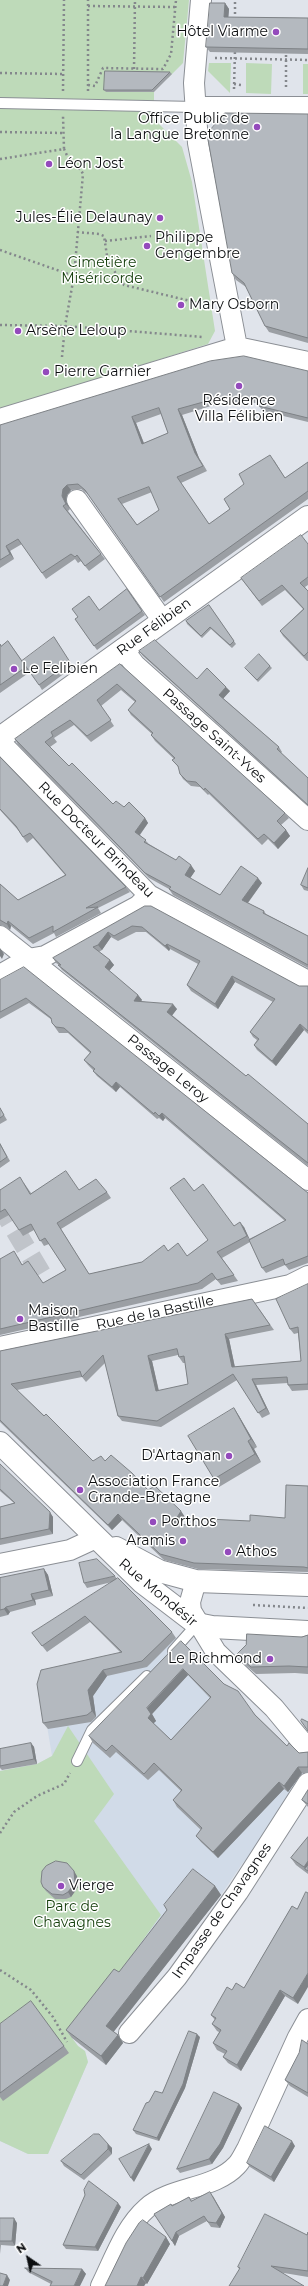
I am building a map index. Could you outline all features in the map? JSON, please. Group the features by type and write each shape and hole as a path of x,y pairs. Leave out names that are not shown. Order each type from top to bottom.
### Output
{"main road":[{"name":"Rue Félibien","path":"0,738 308,517"},
{"name":"Rue Mondésir","path":"0,1443 142,1582 197,1624"},
{"path":"96,1538 159,1571 196,1581 308,1585"},
{"path":"197,1624 308,1632"}],"street":[{"path":"201,0 194,83 198,142 230,350"},
{"path":"196,107 308,107"},
{"path":"0,418 230,350 308,362"},
{"path":"76,500 163,621"},
{"name":"Passage Saint-Yves","path":"124,649 135,665 308,820"},
{"name":"Rue Docteur Brindeau","path":"0,742 149,895 308,981"},
{"path":"0,975 28,959 45,956 138,906 149,895"},
{"name":"Passage Leroy","path":"0,936 308,1180"},
{"name":"Rue de la Bastille","path":"0,1347 290,1285 308,1276"},
{"path":"0,1564 70,1550 96,1538"},
{"path":"196,1581 190,1602 191,1611 197,1624"},
{"name":"Rue Mondésir","path":"197,1624 216,1652 274,1708 308,1749"},
{"name":"Impasse de Chavagnes","path":"129,2033 182,1971 238,1892 308,1783"},
{"path":"100,2286 133,2222 147,2207 164,2198 222,2176 237,2165 247,2149 298,2037 308,2019"}],"lane":[{"path":"0,103 63,103 196,107"},
{"path":"77,1761 92,1730 160,1664 197,1624"}],"path":[{"path":"62,357 65,326 74,276 83,174 81,170 70,162 64,149 64,0"},
{"path":"88,0 88,104"},
{"path":"134,69 135,0"},
{"path":"88,85 95,86 103,68 163,69 171,54 176,0"},
{"path":"235,1 235,23"},
{"path":"88,6 175,6"},
{"path":"234,90 235,44"},
{"path":"286,55 286,94"},
{"path":"213,58 308,60"},
{"path":"0,73 63,74"},
{"path":"234,84 241,84"},
{"path":"0,132 64,133"},
{"path":"0,159 64,149"},
{"path":"77,232 99,234 104,236 108,262 124,285 210,306"},
{"path":"105,241 151,236"},
{"path":"0,250 74,276"},
{"path":"0,325 65,326 138,330 218,339 230,350"},
{"path":"246,1604 308,1608"},
{"path":"0,1833 14,1812 37,1796 64,1784 77,1761"},
{"path":"0,1970 31,1990 53,2017 67,2042"}],"shaded area":[{"path":"168,1630 228,1691 242,1697 260,1722 308,1772 263,1841 242,1864 221,1895 198,1877 72,2038 78,2046 85,2051 88,2062 48,2154 28,2154 0,2141 0,1771 37,1764 52,1756 41,1690"}],"green space":[{"name":"Cimetière Miséricorde","path":"0,0 189,0 183,63 168,78 106,92 154,92 154,119 182,147 192,182 215,331 208,344 0,410"},
{"path":"209,63 231,63 230,93 208,71"},
{"path":"246,63 272,64 271,94 246,93"},
{"path":"303,64 308,64 308,94 303,94"},
{"name":"Parc de Chavagnes","path":"68,1726 114,1794 94,1821 161,1915 72,2038 78,2046 85,2051 88,2062 48,2154 28,2154 0,2141 0,1771 37,1764 52,1756"}],"building":[{"path":"210,3 225,3 224,17 308,18 308,49 206,47"},
{"path":"105,71 170,72 152,90 104,90"},
{"path":"225,113 308,114 308,338 265,326 244,283 232,273 207,134"},
{"path":"244,356 308,371 308,418 259,406 261,400 241,396 207,401 178,409 195,453 203,466 177,477 209,524 230,509 224,499 244,484 239,474 270,455 285,478 308,462 308,491 160,597 85,490 78,484 67,485 63,489 62,496 66,504 63,506 101,554 85,566 77,555 75,557 71,554 42,573 18,539 6,546 10,554 0,560 0,425 210,361","holes":["159,408 168,433 142,444 132,417","149,487 159,510 137,525 118,499"]},
{"path":"301,535 308,544 308,577 300,583 308,591 308,652 304,656 280,631 304,609 282,585 259,601 241,578"},
{"path":"127,589 142,611 94,646 75,619 78,617 72,609 89,596 99,610"},
{"path":"209,605 234,641 230,645 210,627 201,636 186,621"},
{"path":"54,637 70,662 39,685 22,661"},
{"path":"155,640 197,679 207,668 226,687 219,695 279,747 277,749 308,778 308,805 139,651"},
{"name":"Le Felibien","path":"8,641 26,667 0,685 0,644 1,646"},
{"path":"259,654 270,666 257,680 245,668"},
{"path":"120,664 285,813 277,821 286,830 274,843 264,834 258,839 205,788 204,790 196,782 187,781 180,774 178,766 172,760 175,758 151,735 153,733 128,710 136,701 117,684 97,700 111,720 87,736 70,720 51,732 53,736 45,742 69,766 72,763 113,804 116,801 124,807 129,802 145,818 135,832 146,840 144,842 176,860 179,856 191,865 185,875 220,895 241,866 258,878 242,900 264,911 263,913 308,936 308,965 169,889 171,887 145,873 15,739"},
{"path":"0,757 126,887 86,908 98,907 53,932 53,926 29,938 8,921 7,924 0,920 0,884 18,900 66,875 30,833 23,837 16,826 0,809"},
{"path":"308,868 308,888 301,885"},
{"path":"145,906 151,906 299,986 308,986 308,1031 300,1024 272,1061 254,1045 259,1039 250,1032 275,999 232,976 215,1004 187,985 200,961 167,944 165,946 142,927 132,926 114,936 108,932 98,945 93,947 110,960 105,967 138,995 134,1001 173,1004 167,1012 246,1076 248,1074 308,1124 308,1163 58,965 61,965 53,958"},
{"path":"24,967 308,1193 308,1256 285,1265 283,1259 262,1268 249,1240 286,1220 162,1113 159,1116 155,1112 154,1114 116,1082 112,1087 93,1071 95,1069 84,1060 91,1052 64,1028 56,1027 52,1023 51,1018 26,998 0,1012 0,980"},
{"path":"0,1108 4,1115 0,1118"},
{"path":"0,1144 7,1157 0,1162"},
{"path":"66,1171 79,1190 96,1179 107,1192 57,1223 89,1274 142,1262 164,1245 168,1251 178,1243 187,1256 208,1240 170,1188 184,1178 194,1191 203,1184 234,1226 240,1222 247,1236 217,1252 234,1275 217,1280 212,1273 198,1283 0,1329 0,1259 14,1251 22,1265 28,1261 43,1283 66,1270 45,1238 40,1241 31,1224 19,1230 5,1209 0,1212 0,1190 20,1177 30,1194"},
{"path":"308,1284 308,1384 288,1385 287,1377 252,1379 266,1408 258,1413 233,1374 157,1421 118,1416 103,1355 82,1377 80,1371 11,1384 44,1416 46,1414 93,1461 101,1456 105,1461 111,1455 132,1473 148,1490 155,1486 181,1511 173,1524 206,1526 208,1519 250,1521 250,1515 285,1518 286,1485 308,1486 308,1568 194,1563 160,1554 118,1514 108,1525 0,1420 0,1351 252,1299 270,1325 225,1334 232,1367 301,1361 298,1327 290,1329 276,1299","holes":["177,1349 179,1357 184,1356 188,1384 156,1391 148,1356"]},
{"name":"D'Artagnan","path":"234,1408 251,1439 248,1441 255,1454 214,1479 188,1436"},
{"path":"0,1464 50,1512 49,1529 0,1539 0,1507 15,1503 0,1489"},
{"path":"97,1559 115,1576 84,1583 79,1563"},
{"path":"44,1569 49,1590 31,1594 33,1600 0,1610 0,1578"},
{"path":"118,1578 172,1632 142,1661 103,1670 88,1690 92,1711 87,1715 43,1723 37,1684 41,1670 122,1652 85,1616 42,1646 32,1633"},
{"name":"Le Richmond","path":"247,1634 302,1637 308,1635 308,1667 251,1667 237,1654 246,1645"},
{"path":"181,1641 224,1684 238,1691 255,1715 287,1746 289,1743 299,1753 308,1752 308,1767 298,1767 284,1786 279,1782 213,1852 196,1836 202,1828 173,1800 182,1790 154,1763 144,1774 112,1745 106,1751 89,1736","holes":["183,1669 211,1697 171,1740 148,1718 151,1714 147,1708"]},
{"path":"302,1719 308,1722 308,1731 301,1721"},
{"path":"31,1743 34,1759 0,1766 0,1749"},
{"path":"308,1790 308,1804 302,1800"},
{"path":"308,1837 308,1861 304,1867 291,1858"},
{"path":"56,1861 67,1863 74,1871 75,1883 68,1892 63,1895 52,1894 43,1887 41,1882 42,1871 46,1866"},
{"path":"193,1869 215,1886 106,2026 118,2035 101,2056 66,2030 114,1969 119,1972 167,1910 164,1905"},
{"path":"306,1892 308,1893 308,1973 293,1998 280,1990 237,2065 223,2057 227,2051 213,2043 221,2030 212,2024 216,2018 211,2015 227,1987 232,1990 236,1983 244,1988 292,1906 297,1909"},
{"path":"31,2001 64,2046 0,2093 0,2024"},
{"path":"189,2031 197,2034 183,2084 157,2138 133,2130 146,2103 149,2102 155,2091 162,2093"},
{"path":"302,2040 308,2044 308,2093 285,2080 299,2053"},
{"path":"214,2092 239,2104 220,2144 209,2159 177,2169"},
{"path":"265,2126 292,2141 271,2177 247,2163"},
{"path":"94,2134 99,2134 108,2144 108,2149 81,2175 61,2161"},
{"path":"149,2144 131,2178 119,2159"},
{"path":"89,2181 118,2203 95,2247 63,2245 85,2195 84,2190"},
{"path":"210,2192 222,2213 216,2223 208,2222 204,2216 176,2232 172,2241 154,2214 171,2204 172,2206 189,2197 191,2201"},
{"path":"265,2214 307,2235 308,2232 308,2271 271,2266 304,2286 229,2286 240,2268 238,2267"},
{"path":"0,2218 14,2218 12,2241 0,2241"},
{"path":"143,2220 166,2237 143,2278 141,2277 137,2286 105,2286 126,2243 139,2223"},
{"path":"25,2268 82,2269 74,2286 50,2286 52,2282"},
{"path":"0,2273 7,2275 3,2286 0,2286"}],"tunnel":[{"path":"0,1205 75,1330"}],"place":[{"name":"Hôtel Viarme","path":"276,32"},
{"name":"Office Public de la Langue Bretonne","path":"257,127"},
{"name":"Léon Jost","path":"49,164"},
{"name":"Jules-Élie Delaunay","path":"160,218"},
{"name":"Philippe Gengembre","path":"147,246"},
{"name":"Mary Osborn","path":"181,305"},
{"name":"Arsène Leloup","path":"18,331"},
{"name":"Pierre Garnier","path":"46,372"},
{"name":"Résidence Villa Félibien","path":"239,386"},
{"name":"Le Felibien","path":"14,669"},
{"name":"Maison Bastille","path":"20,1319"},
{"name":"D'Artagnan","path":"229,1456"},
{"name":"Association France Grande-Bretagne","path":"80,1490"},
{"name":"Porthos","path":"153,1522"},
{"name":"Aramis","path":"183,1541"},
{"name":"Athos","path":"228,1552"},
{"name":"Le Richmond","path":"270,1659"},
{"name":"Vierge","path":"61,1886"}]}
